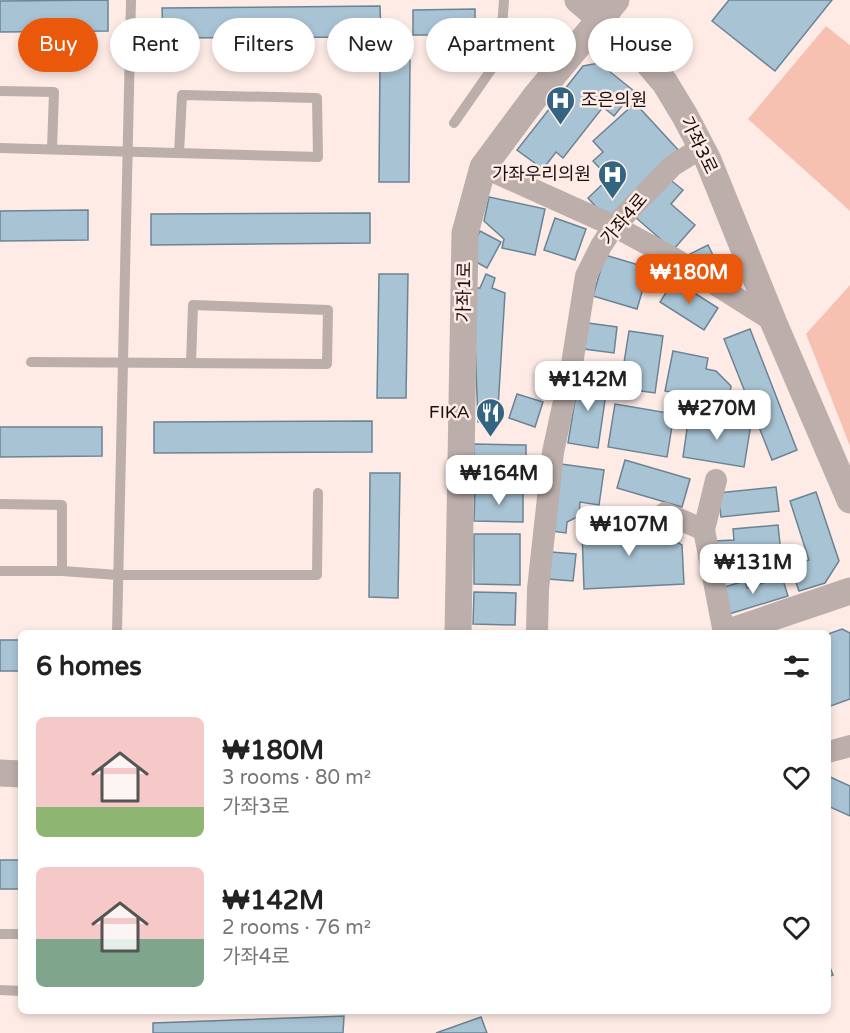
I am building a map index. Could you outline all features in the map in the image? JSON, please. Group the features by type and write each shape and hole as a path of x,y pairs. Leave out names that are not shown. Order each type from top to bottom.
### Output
{"street":[{"name":"가좌3로","path":"578,0 608,9 638,51 655,70 680,108 701,147 850,500"},
{"name":"가좌1로","path":"458,630 465,233 483,167 535,97 608,9"},
{"name":"가좌4로","path":"537,630 538,589 553,452 572,364 586,276 614,226 672,166 701,147"},
{"path":"483,167 614,226 675,259 773,321"},
{"path":"716,480 704,530 724,630"},
{"path":"665,513 704,530"},
{"path":"734,630 850,591"},
{"path":"831,751 850,746"},
{"path":"0,773 18,774"}],"lane":[{"path":"117,630 131,0"},
{"path":"454,123 500,57 504,0"},
{"path":"0,91 54,92 52,149"},
{"path":"0,148 318,157 317,98 182,95 179,153"},
{"path":"31,362 327,364 328,309 193,305 191,363"},
{"path":"0,571 62,571 118,576 317,576 318,493"},
{"path":"0,504 62,505 62,571"},
{"path":"0,934 18,934"},
{"path":"0,990 18,990"}],"shaded area":[{"path":"826,26 850,45 850,211 748,119"},
{"path":"850,285 850,446 806,334"}],"building":[{"path":"108,0 108,31 98,31 98,18 18,18 18,32 0,32 0,1"},
{"path":"729,0 832,0 775,71 712,21"},
{"path":"380,6 380,18 327,18 327,37 315,37 315,18 212,18 212,38 200,38 200,18 162,18 162,8"},
{"path":"475,9 475,18 426,18 426,35 414,35 413,10"},
{"path":"588,65 588,72 610,72 634,91 614,116 603,107 563,158 556,152 543,169 517,150 583,66"},
{"path":"380,72 410,72 409,182 379,182"},
{"path":"635,103 681,153 607,219 588,198 609,178 593,161 603,152 593,141"},
{"path":"668,178 683,190 671,204 695,225 673,250 634,216"},
{"path":"489,197 545,209 535,255 502,248 504,239 484,221"},
{"path":"88,210 88,240 0,241 0,211"},
{"path":"370,213 370,243 151,245 151,214"},
{"path":"555,218 586,229 575,260 544,250"},
{"path":"480,231 501,242 487,268 476,262 476,239"},
{"path":"708,245 724,278 688,255"},
{"path":"605,255 649,268 637,309 593,296"},
{"path":"379,274 408,274 406,398 377,398"},
{"path":"486,274 495,278 492,288 505,293 498,408 488,421 478,422 473,288 480,288"},
{"path":"674,280 718,308 704,330 660,302"},
{"path":"588,323 617,327 614,353 584,349"},
{"path":"750,329 797,450 772,460 724,339"},
{"path":"629,331 663,336 655,393 620,388"},
{"path":"673,351 708,358 706,369 716,371 731,386 728,404 665,391"},
{"path":"579,376 608,380 598,448 568,443"},
{"path":"517,394 543,402 535,427 509,418"},
{"path":"615,404 674,414 667,457 608,447"},
{"path":"689,415 751,424 744,467 683,457"},
{"path":"372,421 372,452 154,453 154,422"},
{"path":"0,427 102,427 102,456 0,457"},
{"path":"474,444 526,445 526,474 474,474"},
{"path":"625,460 690,479 682,507 617,488"},
{"path":"561,464 604,470 599,505 580,502 579,516 567,522 566,533 552,531"},
{"path":"370,473 400,473 398,598 369,597"},
{"path":"776,487 779,511 721,517 718,493"},
{"path":"475,489 523,490 523,522 474,521"},
{"path":"816,492 839,561 825,583 799,591 790,566 809,560 790,501"},
{"path":"591,523 652,526 652,536 667,536 682,545 684,584 584,589 582,530"},
{"path":"778,525 782,563 718,568 715,541 734,540 733,529"},
{"path":"474,534 520,534 520,585 474,584"},
{"path":"551,552 576,554 573,581 548,579"},
{"path":"782,577 788,596 729,614 721,588 745,581 747,588"},
{"path":"474,592 516,593 515,625 473,624"},
{"path":"842,629 850,633 850,699 831,706 831,633"},
{"path":"0,640 18,640 18,671 0,671"},
{"path":"831,777 850,786 850,816 831,807"},
{"path":"0,860 18,860 18,889 0,889"},
{"path":"344,1016 343,1033 153,1033 153,1023"},
{"path":"481,1017 487,1033 436,1033"}],"place":[{"name":"조은의원","path":"560,126"},
{"name":"가좌우리의원","path":"612,200"},
{"name":"FIKA","path":"491,438"}]}
